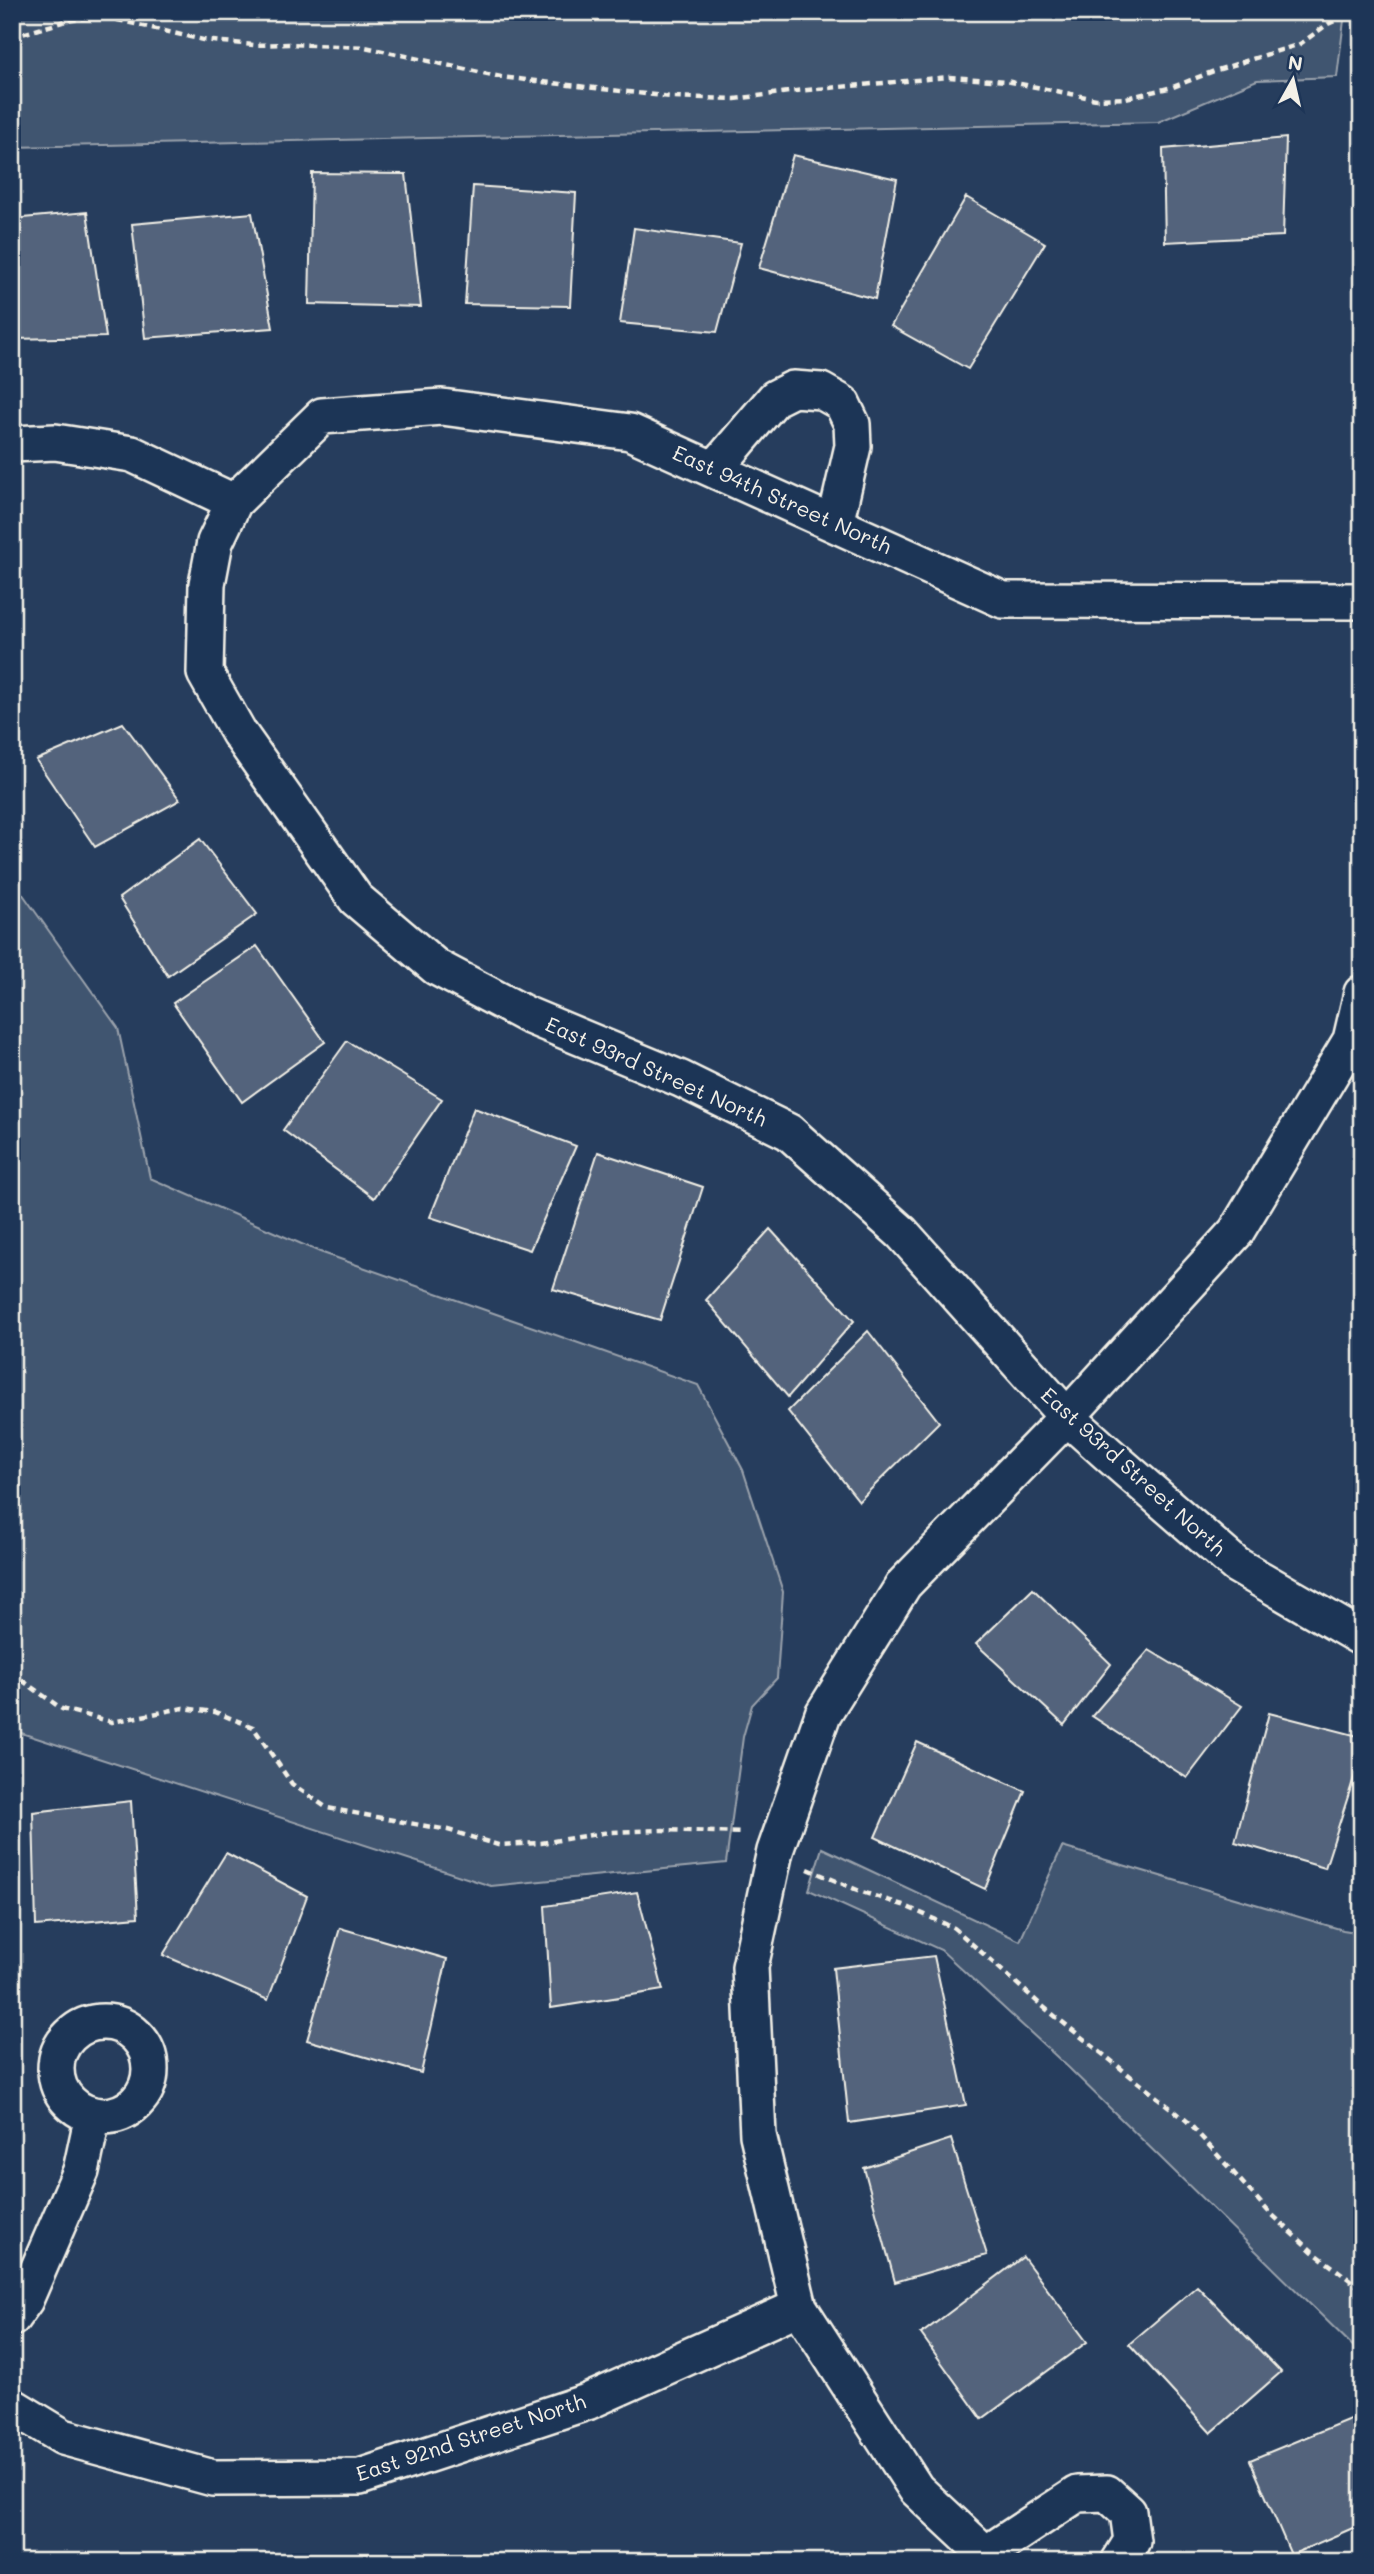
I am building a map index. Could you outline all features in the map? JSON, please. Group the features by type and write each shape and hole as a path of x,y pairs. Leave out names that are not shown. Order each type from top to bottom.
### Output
{"street":[{"path":"715,470 775,397 793,388 821,391 842,403 852,424 853,446 835,524"},
{"name":"East 94th Street North","path":"234,502 322,416 442,407 630,432 1003,600 1362,601"},
{"path":"12,444 55,442 132,454 234,502"},
{"name":"East 93rd Street North","path":"234,502 215,542 207,584 205,673 239,733 356,899 436,967 527,1015 681,1079 789,1132 902,1233 1067,1417 1236,1565 1362,1638"},
{"path":"1119,2562 1132,2540 1128,2512 1107,2493 1077,2494 990,2558 916,2489 799,2307 758,2135 750,1967 775,1851 824,1714 904,1584 1067,1417 1236,1232 1351,1040 1362,993"},
{"path":"12,2318 25,2300 81,2171 93,2115"},
{"name":"East 92nd Street North","path":"13,2407 64,2437 213,2478 360,2477 587,2402 799,2307"}],"path":[{"path":"12,37 66,21 101,16 203,40 254,45 365,47 501,77 671,97 735,99 948,77 1006,82 1096,99 1126,98 1172,87 1300,44 1328,24 1355,12"},
{"path":"12,1673 62,1709 112,1722 183,1708 215,1712 253,1727 292,1784 327,1808 449,1830 498,1845 541,1843 609,1832 663,1830 743,1833 818,1874 903,1905 954,1928 1041,2005 1187,2121 1268,2211 1313,2252 1362,2289"}],"shaded area":[{"path":"12,12 1345,12 1337,77 1257,80 1158,122 12,147"},
{"path":"12,879 118,1028 150,1178 320,1252 698,1385 743,1470 783,1592 777,1678 752,1705 743,1737 726,1863 491,1886 12,1730"},
{"path":"1062,1847 1343,1930 1362,1933 1362,2355 1069,2068 941,1950 809,1890 822,1848 1020,1941"}],"building":[{"path":"1286,138 1283,236 1165,242 1163,149"},
{"path":"793,155 897,179 875,299 759,268"},
{"path":"312,173 406,174 421,307 309,304"},
{"path":"473,186 576,193 570,306 465,304"},
{"path":"966,197 1045,243 968,369 891,326"},
{"path":"87,212 106,337 12,339 12,219"},
{"path":"252,213 273,328 145,338 132,224"},
{"path":"634,228 741,243 717,332 620,323"},
{"path":"123,723 180,800 95,847 36,760"},
{"path":"200,839 257,914 168,976 119,898"},
{"path":"257,946 325,1042 242,1102 173,1003"},
{"path":"347,1041 442,1099 374,1198 283,1130"},
{"path":"474,1108 576,1146 530,1250 430,1217"},
{"path":"598,1152 703,1187 660,1320 553,1289"},
{"path":"770,1229 854,1321 788,1397 706,1300"},
{"path":"868,1331 939,1422 859,1501 788,1411"},
{"path":"1033,1589 1111,1664 1064,1725 976,1644"},
{"path":"1149,1650 1242,1706 1187,1778 1092,1716"},
{"path":"1269,1713 1362,1737 1362,1753 1325,1868 1235,1842"},
{"path":"917,1742 1025,1791 985,1889 875,1837"},
{"path":"131,1801 138,1917 36,1926 33,1812"},
{"path":"226,1853 307,1896 268,2000 163,1955"},
{"path":"637,1892 663,1990 551,2008 545,1906"},
{"path":"340,1928 447,1959 421,2073 307,2040"},
{"path":"934,1956 966,2105 849,2123 833,1968"},
{"path":"951,2139 987,2255 895,2282 864,2168"},
{"path":"1023,2257 1087,2342 982,2419 921,2334"},
{"path":"1197,2286 1281,2372 1211,2433 1129,2344"},
{"path":"1362,2414 1362,2524 1291,2555 1250,2460"}]}
